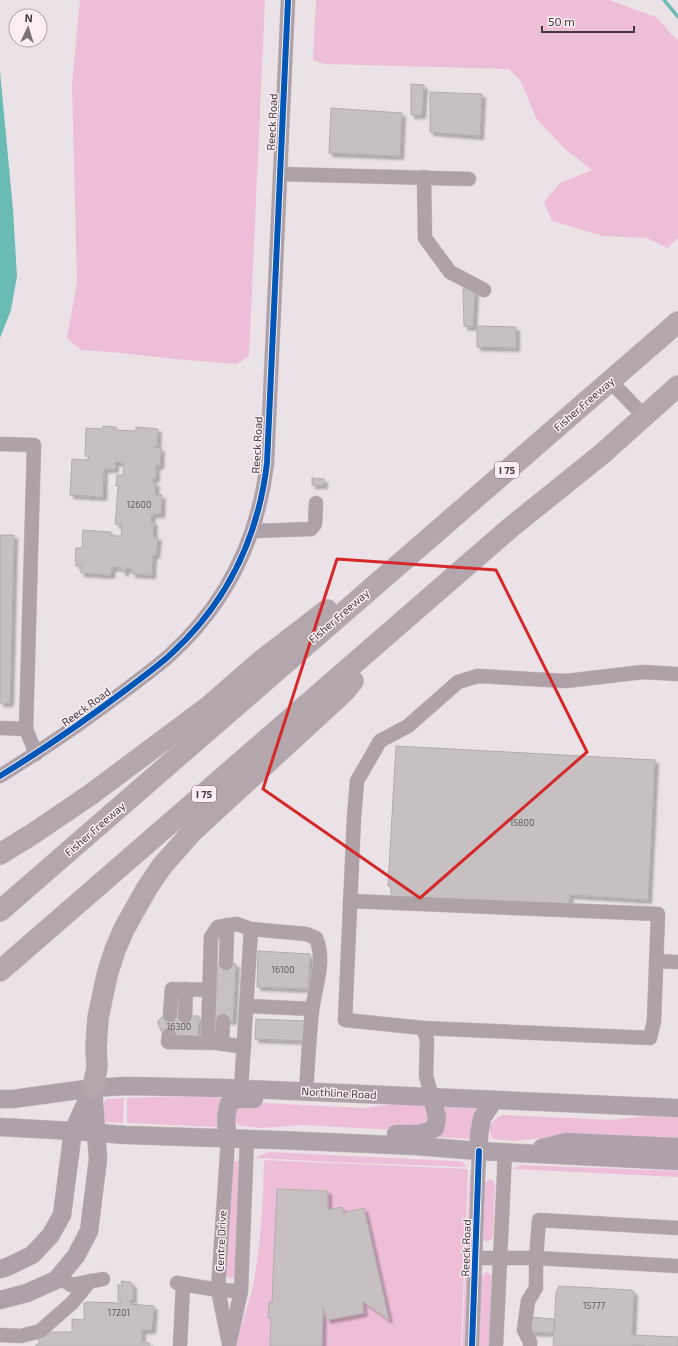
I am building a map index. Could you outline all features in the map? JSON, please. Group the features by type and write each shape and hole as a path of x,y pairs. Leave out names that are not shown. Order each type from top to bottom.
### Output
{"highway":[{"name":"Fisher Freeway","path":"0,911 678,322"},
{"name":"I 75","path":"0,971 510,528 602,454 678,386"},
{"path":"0,854 90,795 208,706 262,660 326,610 381,580"},
{"path":"93,1088 97,1067 96,1047 98,1018 107,975 124,929 146,888 162,866 192,832 344,692 408,617"}],"main road":[{"name":"Northline Road","path":"0,1099 28,1097 93,1088 125,1086 306,1091 678,1108"},
{"path":"0,1269 32,1256 50,1236 62,1215 73,1131 93,1088"},
{"path":"0,1300 27,1293 56,1280 76,1256 89,1231 98,1159 93,1088"},
{"path":"228,1139 226,1123 227,1108 230,1101 240,1099 360,1103 383,1095"},
{"path":"255,1139 308,1129 415,1134 429,1132 435,1128 437,1117 432,1097"},
{"path":"479,1151 479,1135 482,1118 494,1100"},
{"path":"0,1127 126,1135 416,1146 479,1151 678,1161"},
{"path":"514,1152 566,1142 678,1148"}],"street":[{"name":"Reeck Road","path":"0,776 36,754 99,711 169,656 192,633 224,592 242,557 253,531 261,501 267,463 288,0"},
{"path":"280,174 469,178"},
{"path":"424,177 425,238 450,272 484,290"},
{"path":"610,381 644,416"},
{"path":"0,444 34,445 26,729 36,754"},
{"path":"253,531 311,529 315,524 316,503"},
{"path":"350,901 658,914 654,1021 650,1038 423,1028 345,1020 350,901 354,817 357,781 380,740 408,726 458,682 478,676 566,681 643,672 678,674"},
{"path":"0,728 26,729"},
{"path":"220,1043 208,1036 211,937 223,926 237,924 251,929 306,934 316,938 320,947 320,969 312,1010 306,1091"},
{"path":"223,926 226,963"},
{"path":"241,1089 251,929"},
{"path":"656,961 678,962"},
{"path":"177,1015 179,989 209,990"},
{"path":"247,1006 312,1010"},
{"path":"220,1043 223,1021"},
{"path":"423,1028 427,1040 426,1076 432,1097"},
{"path":"178,1038 244,1047"},
{"name":"Centre Drive","path":"228,1139 218,1290 229,1345"},
{"name":"Centre Drive","path":"229,1345 241,1291 255,1139"},
{"name":"Reeck Road","path":"472,1346 479,1151"},
{"path":"496,1346 500,1257 514,1152"},
{"path":"530,1346 530,1342 524,1330 528,1301 536,1288 536,1258 539,1220 678,1228"},
{"path":"476,1258 536,1258 678,1266"},
{"path":"0,1335 21,1336 40,1331 97,1280 71,1285 58,1276"},
{"path":"180,1346 180,1284 218,1290 241,1291"}],"highlighted area":[{"path":"337,559 496,570 587,752 420,898 263,789"}],"shaded area":[{"path":"80,0 265,0 249,356 237,364 81,350 67,338 77,282 72,84"},
{"path":"316,0 609,0 656,17 678,41 678,238 667,248 647,238 603,236 552,221 544,202 560,183 592,170 565,149 536,118 520,80 509,69 326,64 313,60"},
{"path":"217,1097 222,1099 218,1110 218,1127 127,1123 127,1098"},
{"path":"124,1098 123,1123 104,1122 104,1102 106,1099"},
{"path":"246,1102 364,1108 401,1103 422,1104 427,1109 427,1123 415,1131 303,1125 263,1128 241,1126 237,1124 235,1118 236,1110 240,1104"},
{"path":"445,1106 478,1108 472,1120 472,1139 439,1137 445,1121"},
{"path":"503,1115 614,1120 655,1115 678,1116 678,1140 564,1136 514,1141 493,1139 490,1131 490,1125"},
{"path":"268,1152 455,1161 462,1162 468,1167 255,1158"},
{"path":"264,1160 468,1169 461,1346 322,1346 323,1307 327,1320 364,1313 362,1301 388,1319 363,1208 344,1213 342,1207 328,1210 327,1191 277,1189 272,1302 269,1302 269,1318 271,1318 270,1346 237,1346 256,1271 261,1223"},
{"path":"236,1161 241,1165 236,1274 230,1279 225,1274 233,1162"},
{"path":"521,1165 678,1171 678,1177 513,1169"},
{"path":"470,1171 472,1176 465,1346 462,1346"},
{"path":"490,1179 495,1185 493,1236 492,1239 487,1242 483,1239 484,1183"},
{"path":"486,1272 491,1275 492,1278 489,1346 478,1346 481,1277"}],"water":[{"path":"0,71 13,210 17,276 11,310 0,338"}],"building":[{"path":"411,84 424,85 422,115 411,115"},
{"path":"430,92 482,94 480,136 430,132"},
{"path":"331,108 402,113 400,156 329,153"},
{"path":"463,289 475,291 473,327 464,326"},
{"path":"477,326 516,327 516,348 477,347"},
{"path":"103,426 116,427 116,430 136,431 136,427 158,429 157,446 153,447 161,448 160,466 156,465 156,478 153,478 153,483 156,483 155,495 162,495 161,514 152,514 151,522 154,522 153,537 158,537 156,555 153,555 152,575 132,574 132,569 126,568 125,572 122,572 122,568 112,567 111,575 81,573 81,566 76,566 76,548 82,548 83,530 111,532 111,536 121,536 122,525 115,524 116,513 118,513 116,512 118,488 121,487 116,486 117,475 123,475 124,463 115,462 115,469 104,469 103,497 70,495 72,459 88,460 89,456 85,456 86,428 103,429"},
{"path":"312,478 324,479 324,485 312,485"},
{"path":"0,535 14,535 10,703 0,703"},
{"path":"396,746 655,760 648,900 570,895 569,906 391,897 391,887 388,886"},
{"path":"258,951 310,954 308,989 257,987"},
{"path":"218,963 236,964 233,1021 214,1020"},
{"path":"164,1015 199,1016 198,1036 163,1034 158,1021"},
{"path":"256,1019 307,1021 306,1041 255,1039"},
{"path":"277,1189 328,1191 328,1210 342,1207 344,1213 364,1208 389,1320 362,1301 364,1313 327,1320 323,1307 322,1346 270,1346 271,1318 268,1318 269,1302 272,1302"},
{"path":"121,1281 131,1282 131,1285 133,1285 133,1300 130,1300 130,1304 154,1306 152,1330 142,1330 142,1342 150,1343 149,1346 35,1346 40,1342 37,1339 45,1332 48,1335 51,1332 72,1332 72,1319 84,1320 84,1303 121,1303 121,1301 118,1301 118,1284 119,1286 122,1286"},
{"path":"559,1286 632,1290 634,1293 632,1335 678,1337 678,1346 553,1346 556,1292"},
{"path":"531,1317 554,1319 554,1333 530,1332"}],"waterway":[{"path":"664,0 678,17"}],"tunnel":[{"path":"223,1021 226,963"},
{"path":"169,1035 170,1015"},
{"path":"184,1035 185,1016"}],"cycle path":[{"path":"0,776 80,723 127,689 170,655 208,614 236,568 247,543 256,518 263,491 267,463 288,0"},
{"path":"472,1346 479,1151"}]}
